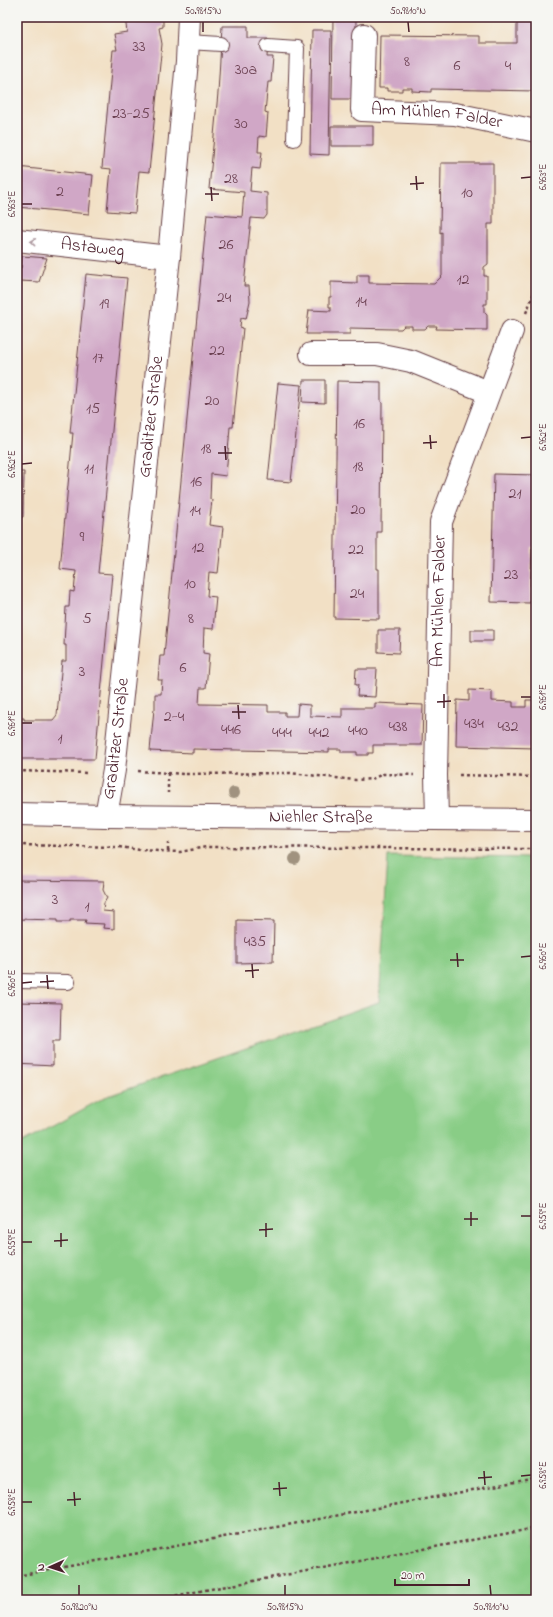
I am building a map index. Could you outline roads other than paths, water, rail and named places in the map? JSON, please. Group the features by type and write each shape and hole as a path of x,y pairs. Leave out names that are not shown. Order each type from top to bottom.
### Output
{"street":[{"name":"Graditzer Straße","path":"106,816 114,770 169,257 189,17"},
{"name":"Am Mühlen Falder","path":"364,35 362,110 456,114 536,131"},
{"name":"Astaweg","path":"17,240 169,257"},
{"name":"Am Mühlen Falder","path":"437,819 436,775 441,522 488,392 512,331"},
{"path":"310,354 377,354 411,361 488,392"},
{"name":"Niehler Straße","path":"17,814 536,820"}],"lane":[{"path":"188,42 222,44"},
{"path":"268,46 297,48 294,139"},
{"path":"17,981 68,982"}]}
